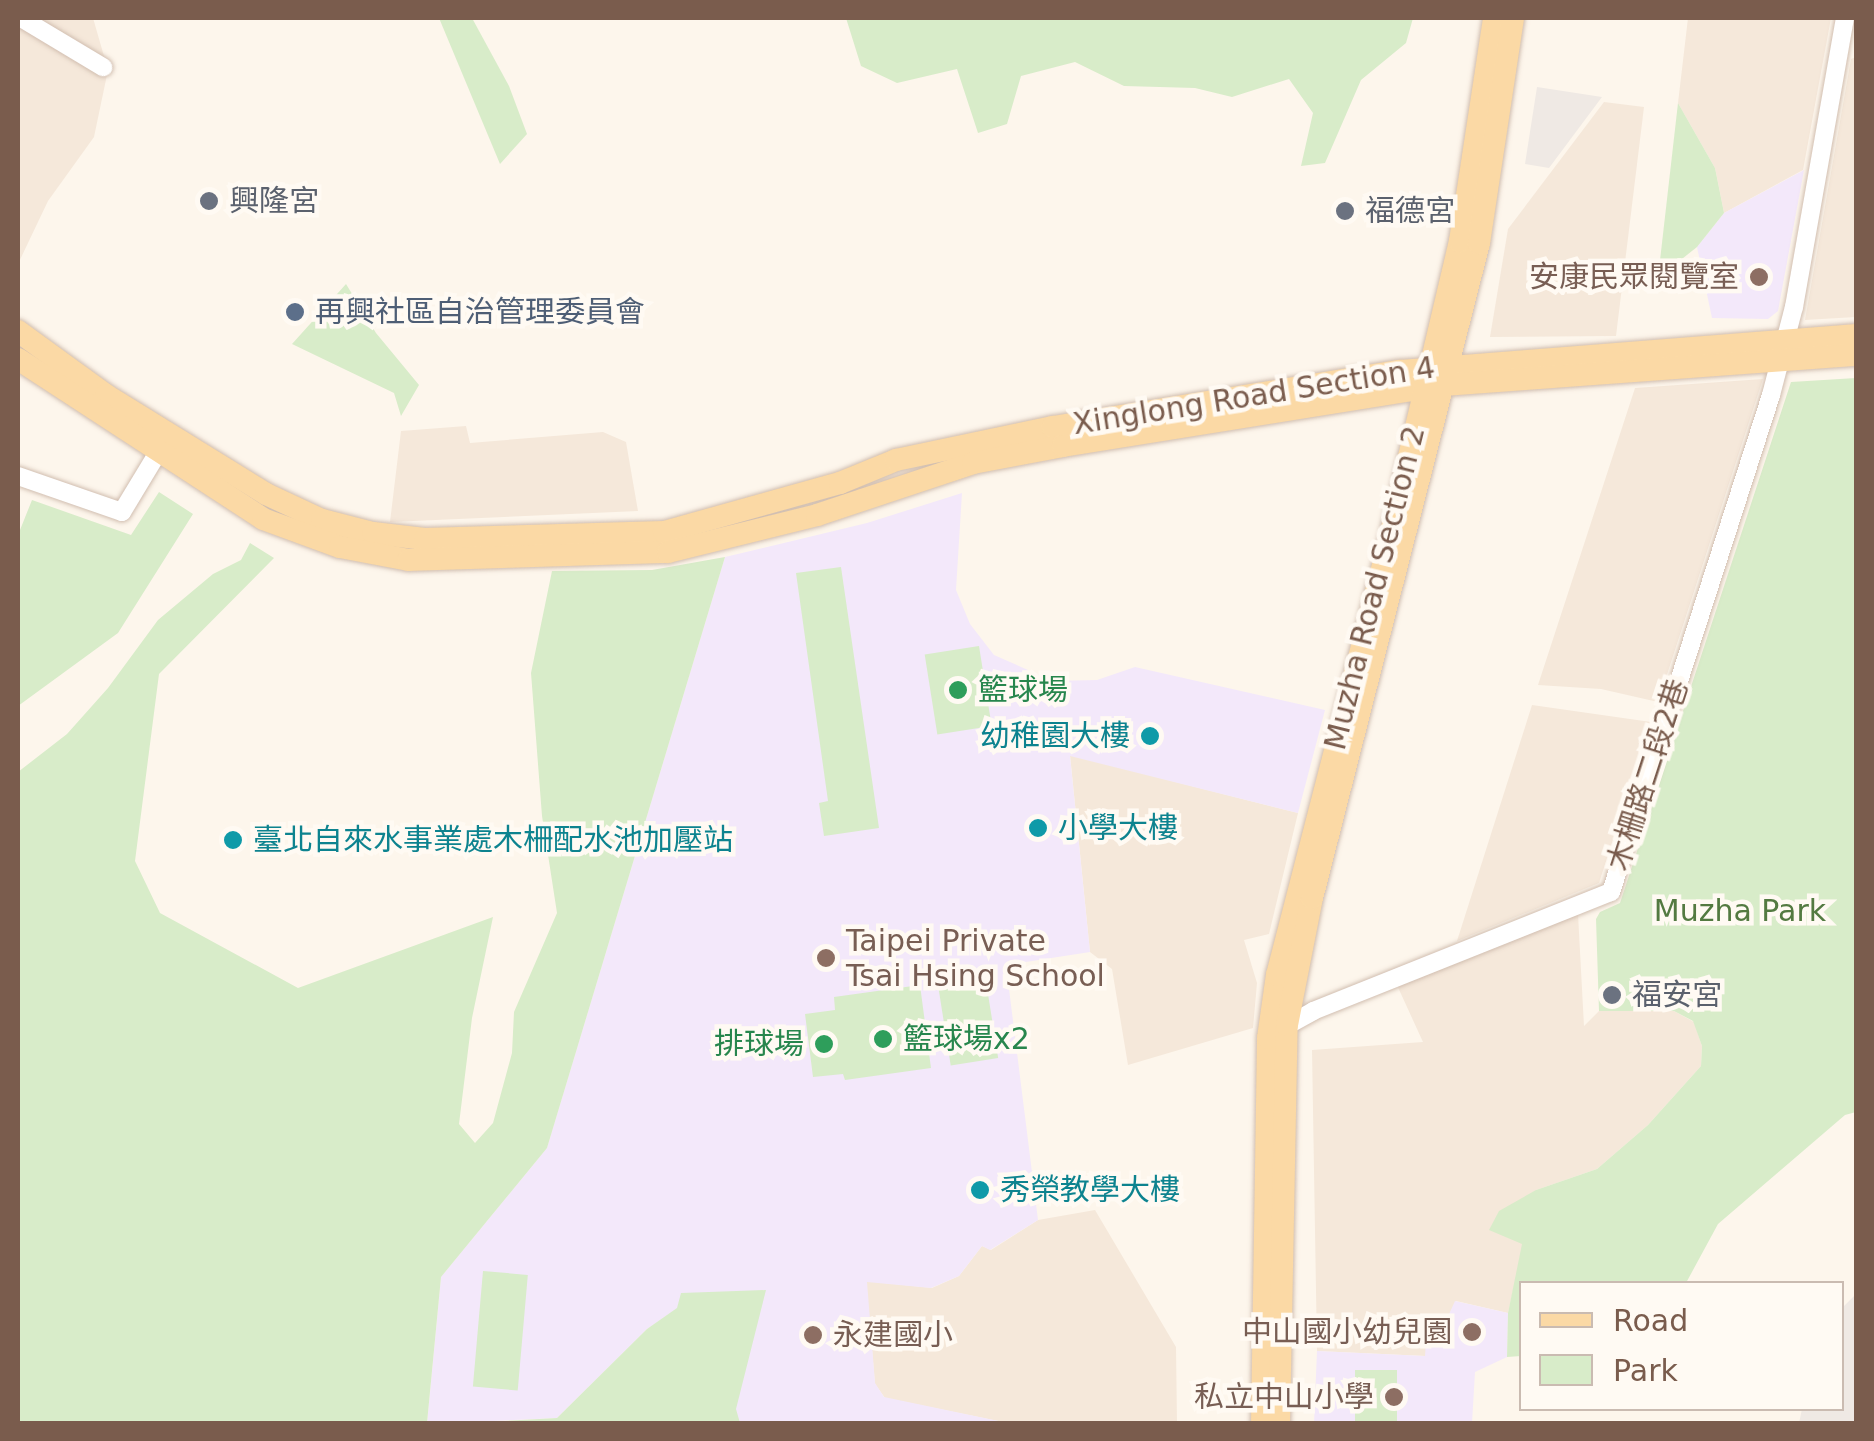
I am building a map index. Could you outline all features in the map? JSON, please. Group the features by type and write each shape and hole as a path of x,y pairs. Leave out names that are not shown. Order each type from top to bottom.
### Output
{"main road":[{"name":"Muzha Road Section 2","path":"1436,377 1494,18"},
{"name":"Muzha Road Section 2","path":"1278,1032 1281,956 1436,377 1479,243 1512,18"},
{"path":"18,330 194,451 280,501 322,520 373,533 425,539 666,542"},
{"name":"Xinglong Road Section 4","path":"666,542 817,515 973,463 1436,377 1783,350 1856,336"},
{"name":"Xinglong Road Section 4","path":"1783,350 1856,354"},
{"path":"18,359 157,454 262,519 357,550 408,560 666,542"},
{"path":"1262,1424 1278,1032"},
{"path":"1278,1032 1279,1424"}],"street":[{"path":"21,18 103,68"},
{"name":"木柵路二段2巷","path":"1278,1032 1610,892 1783,350 1845,18"},
{"path":"18,476 122,512 157,454 194,451"}],"shaded area":[{"path":"18,18 93,18 108,70 94,137 48,201 18,264"},
{"path":"1688,18 1831,18 1803,170 1724,213 1715,168 1678,103"},
{"path":"1856,57 1856,317 1805,320 1851,59"},
{"path":"1537,87 1602,97 1549,168 1525,164"},
{"path":"1604,102 1644,107 1616,336 1490,337 1508,229"},
{"path":"1804,170 1778,311 1768,319 1712,318 1697,247 1724,213"},
{"path":"1763,379 1658,702 1601,689 1538,685 1635,388"},
{"path":"466,426 470,443 603,432 626,442 638,511 390,522 401,431"},
{"name":"Taipei Private Tsai Hsing School","path":"962,493 956,590 970,624 994,655 1053,681 1097,680 1135,667 1325,710 1298,813 1070,756 1090,952 1006,965 1038,1220 990,1250 982,1246 959,1276 931,1288 867,1282 875,1383 884,1397 1008,1423 670,1423 682,1392 743,1379 765,1290 678,1308 647,1329 557,1418 427,1424 441,1277 547,1148 725,557 867,523"},
{"path":"1532,705 1651,722 1599,883 1457,941"},
{"path":"1070,755 1298,813 1269,934 1244,940 1257,983 1253,1028 1128,1065 1112,969 1090,952"},
{"path":"1578,914 1584,1026 1599,1011 1674,1011 1694,1022 1702,1046 1701,1066 1648,1125 1597,1169 1536,1190 1508,1313 1456,1301 1445,1323 1426,1341 1426,1356 1317,1351 1312,1050 1423,1042 1396,983"},
{"path":"1095,1210 1176,1347 1177,1423 1008,1423 885,1398 875,1384 866,1281 932,1288 959,1276 982,1246 991,1250 1038,1220"},
{"path":"1856,1294 1856,1423 1799,1423 1802,1411 1844,1411 1844,1306"},
{"name":"私立中山小學","path":"1455,1301 1508,1313 1507,1357 1475,1372 1472,1423 1314,1424 1317,1351 1425,1356 1426,1341 1445,1323"}],"green space":[{"path":"439,18 472,18 509,86 527,134 500,164"},
{"path":"846,18 1413,18 1406,43 1361,80 1325,163 1301,166 1313,113 1289,79 1232,97 1195,88 1124,86 1075,62 1021,76 1007,124 978,133 957,69 897,83 861,66"},
{"path":"1678,103 1715,168 1724,213 1697,247 1658,278"},
{"path":"346,284 376,333 419,385 401,416 394,393 292,344"},
{"name":"Muzha Park","path":"1856,378 1856,1112 1845,1115 1718,1224 1687,1281 1519,1281 1519,1356 1507,1357 1508,1313 1522,1244 1489,1230 1499,1211 1536,1190 1597,1169 1648,1125 1701,1066 1702,1046 1693,1021 1674,1011 1599,1011 1596,919 1600,912 1620,903 1791,382"},
{"path":"159,492 193,514 118,633 18,706 18,535 32,500 131,535"},
{"path":"250,543 274,558 159,674 135,861 160,913 298,988 493,917 472,1018 459,1124 475,1143 493,1123 512,1053 514,1012 557,913 542,816 531,673 552,571 652,570 725,557 547,1148 441,1277 427,1423 18,1423 18,772 67,734 108,688 158,620 213,574 241,560"},
{"path":"841,567 879,828 824,836 819,803 828,801 796,573"},
{"name":"籃球場","path":"979,646 992,726 937,735 925,655"},
{"path":"985,975 998,1058 951,1065 938,983"},
{"name":"籃球場x2","path":"920,985 931,1068 845,1080 843,1074 813,1077 805,1014 835,1010 834,997"},
{"path":"483,1271 528,1275 518,1390 473,1387"},
{"path":"766,1290 736,1409 740,1423 469,1423 557,1418 647,1329 677,1308 681,1293"},
{"path":"1355,1370 1397,1370 1397,1423 1355,1423"}],"place":[{"name":"興隆宮","path":"209,201"},
{"name":"福德宮","path":"1345,211"},
{"name":"安康民眾閱覽室","path":"1759,277"},
{"name":"再興社區自治管理委員會","path":"295,312"},
{"name":"籃球場","path":"958,690"},
{"name":"幼稚園大樓","path":"1150,736"},
{"name":"小學大樓","path":"1038,828"},
{"name":"臺北自來水事業處木柵配水池加壓站","path":"233,840"},
{"name":"Taipei Private Tsai Hsing School","path":"826,958"},
{"name":"福安宮","path":"1612,995"},
{"name":"籃球場x2","path":"883,1039"},
{"name":"排球場","path":"824,1044"},
{"name":"秀榮教學大樓","path":"980,1190"},
{"name":"中山國小幼兒園","path":"1472,1332"},
{"name":"永建國小","path":"813,1335"},
{"name":"私立中山小學","path":"1394,1397"}]}
